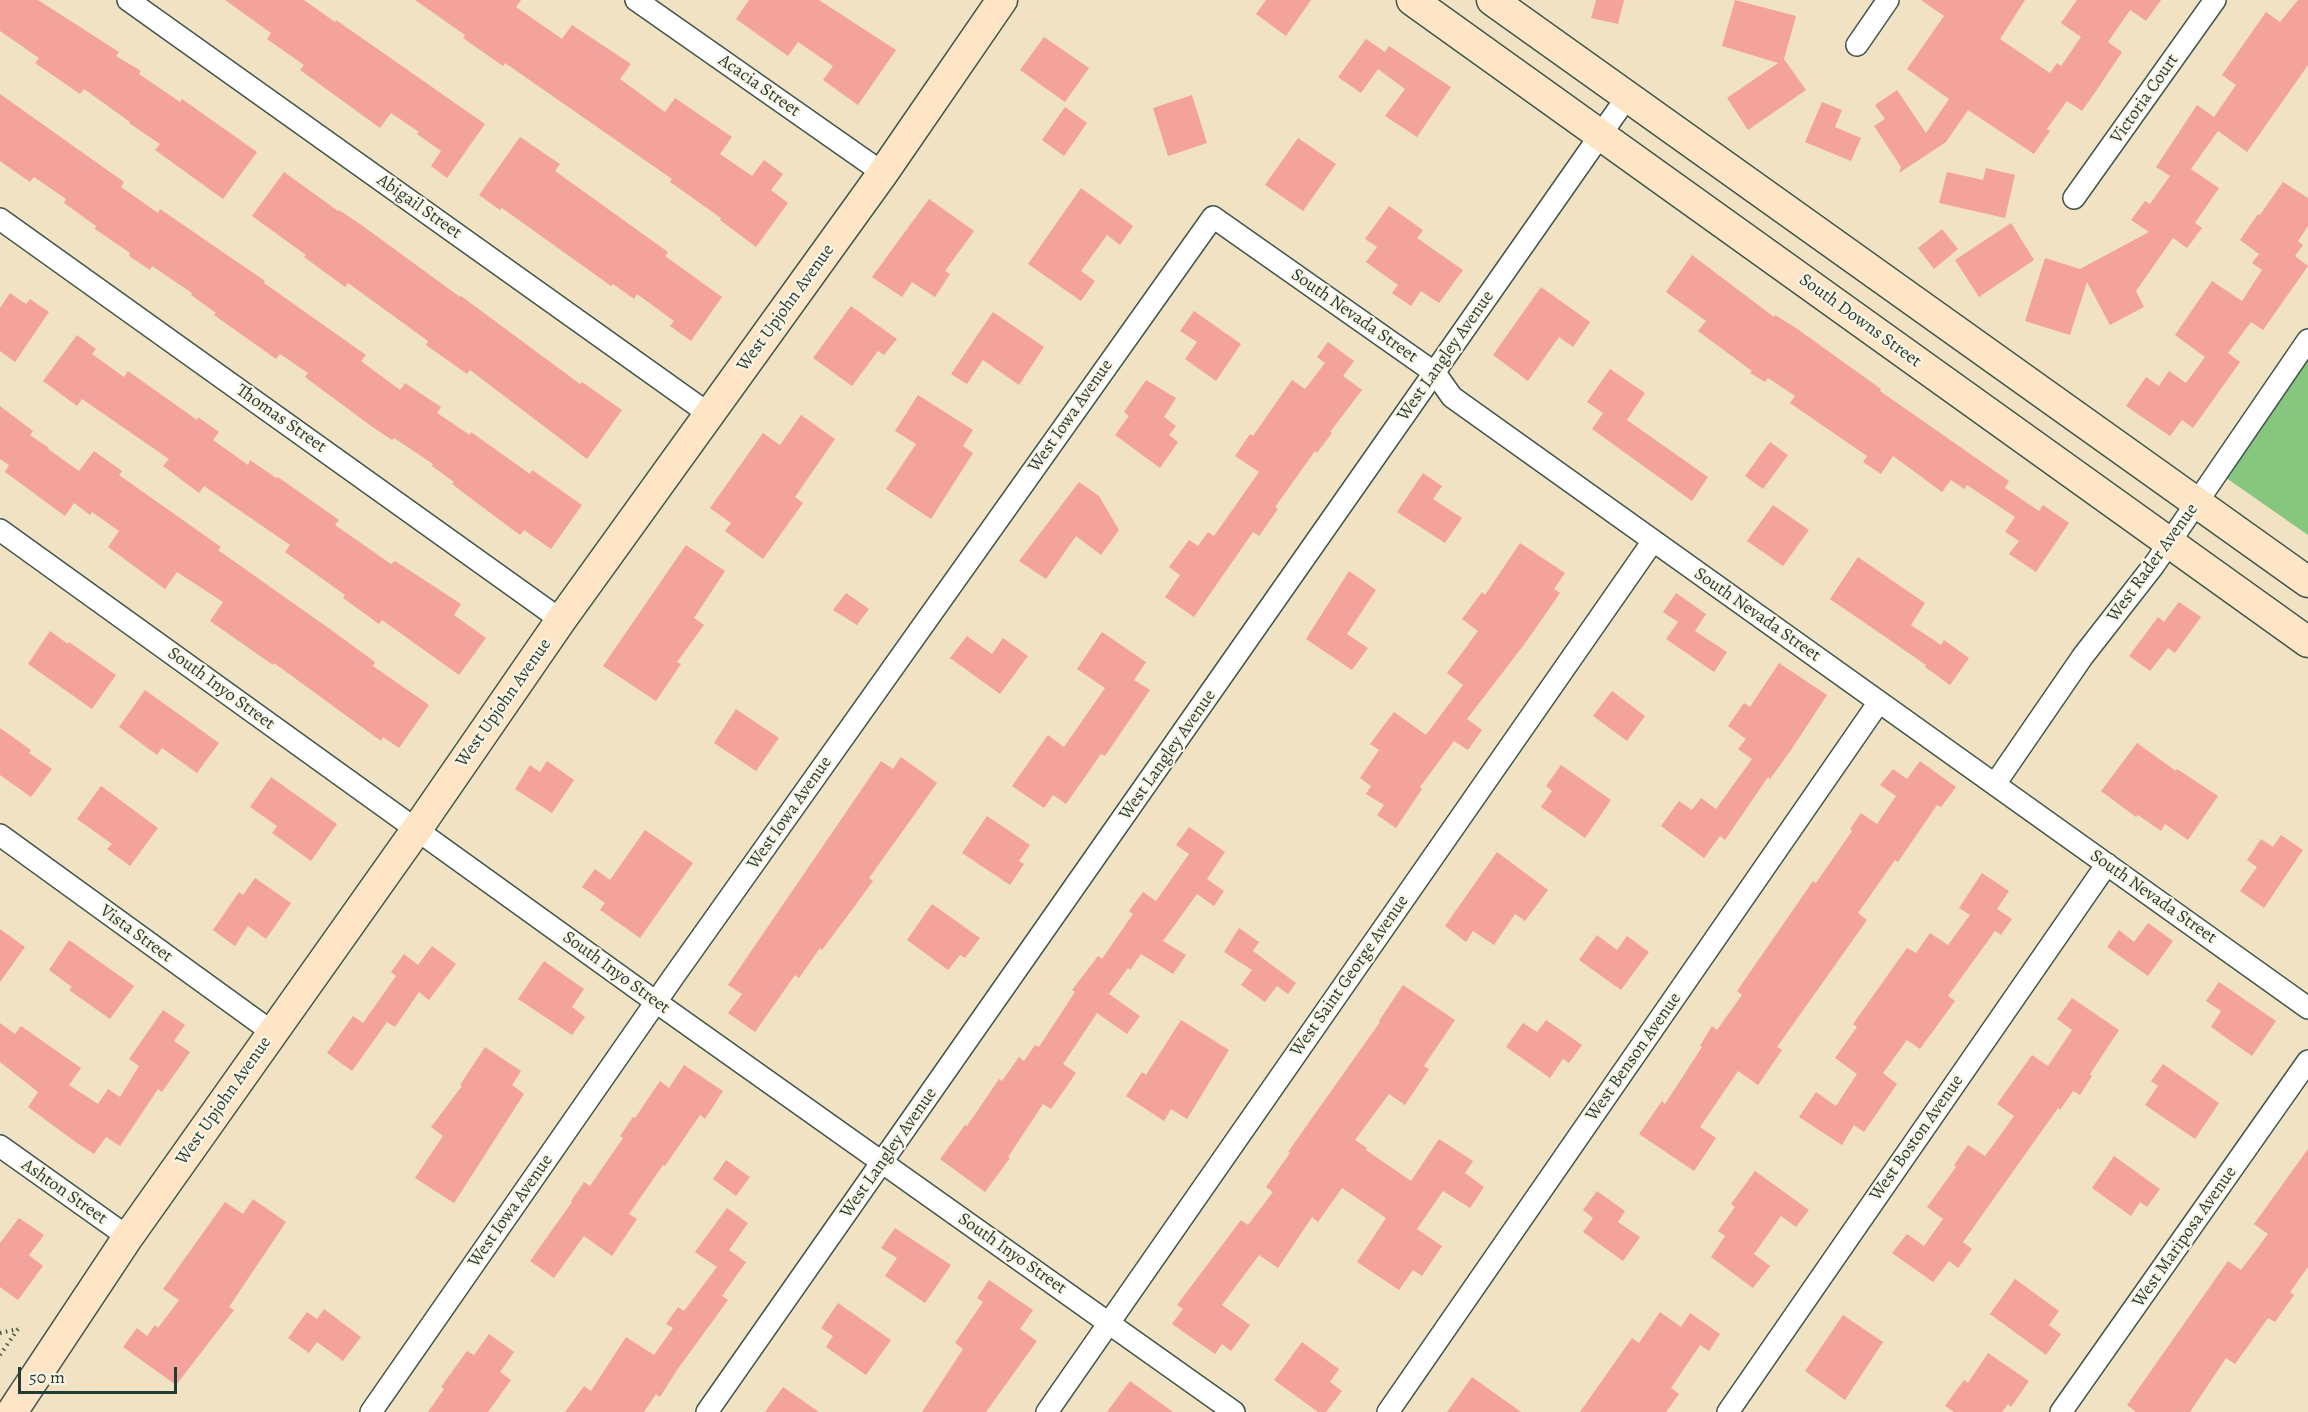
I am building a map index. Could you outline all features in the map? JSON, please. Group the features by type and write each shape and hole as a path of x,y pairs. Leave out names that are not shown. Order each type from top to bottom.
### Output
{"main road":[{"name":"West Upjohn Avenue","path":"12,1412 128,1237 417,829 561,620 883,173 1002,0"},
{"name":"South Downs Street","path":"1412,0 2308,642"},
{"path":"1492,0 2308,582"}],"street":[{"name":"Abigail Street","path":"128,0 709,414"},
{"name":"Acacia Street","path":"636,0 883,173"},
{"path":"1857,45 1888,0"},
{"name":"Victoria Court","path":"2074,198 2215,0"},
{"name":"West Langley Avenue","path":"707,1412 1627,97"},
{"name":"South Nevada Street","path":"1213,217 1435,373 1454,398 2308,1008"},
{"name":"West Iowa Avenue","path":"371,1412 656,1002 1213,217"},
{"name":"Thomas Street","path":"0,219 561,620"},
{"name":"West Rader Avenue","path":"1995,784 2083,656 2154,565 2308,340"},
{"name":"South Inyo Street","path":"0,530 656,1002 1234,1412"},
{"name":"West Saint George Avenue","path":"1047,1412 1653,541"},
{"name":"West Benson Avenue","path":"1388,1412 1879,702"},
{"name":"Vista Street","path":"0,835 272,1032"},
{"name":"West Boston Avenue","path":"1728,1412 2107,864"},
{"name":"West Mariposa Avenue","path":"2061,1412 2308,1061"},
{"name":"Ashton Street","path":"0,1146 128,1237"}],"path":[{"path":"0,1332 18,1329 0,1355"}],"green space":[{"path":"2308,350 2308,535 2222,475"}],"building":[{"path":"0,0 38,0 119,52 116,56 141,71 139,74 180,102 182,99 257,152 223,199 155,150 160,144 130,122 84,89 80,94 35,63 39,58 0,31"},
{"path":"225,0 304,0 485,124 447,178 431,166 441,151 417,134 419,132 391,113 380,128 300,70 304,65 267,39 271,33"},
{"path":"415,0 521,0 516,7 562,39 572,25 631,64 620,79 665,112 675,98 732,137 720,154 752,176 764,160 783,174 771,190 788,203 756,247 720,220 721,218 670,182 672,179 505,63 503,66 463,38 465,35"},
{"path":"749,0 819,0 896,50 858,105 823,80 833,66 798,42 788,56 736,19"},
{"path":"1266,0 1311,0 1286,36 1256,14"},
{"path":"1596,0 1624,0 1618,24 1591,18"},
{"path":"1735,0 1796,16 1784,59 1806,90 1748,130 1727,98 1778,63 1722,46"},
{"path":"1921,0 2025,0 2000,39 2050,73 2057,63 2061,66 2081,37 2061,23 2077,0 2161,0 2146,21 2130,10 2108,42 2122,52 2082,111 2067,101 2047,129 2050,131 2034,154 1968,110 1946,142 1899,173 1901,167 1874,126 1885,119 1875,105 1897,90 1926,133 1949,99 1907,69 1944,16"},
{"path":"2298,0 2308,0 2308,65 2247,152 2218,131 2191,169 2219,188 2195,223 2202,228 2187,248 2173,238 2136,291 2144,307 2110,325 2087,282 2070,335 2025,321 2045,258 2080,269 2149,232 2131,220 2145,201 2150,204 2170,176 2156,167 2197,105 2214,117 2236,85 2222,75 2266,12 2280,22"},
{"path":"1044,37 1089,68 1065,102 1020,70"},
{"path":"1366,39 1385,52 1389,46 1451,87 1417,137 1385,116 1405,89 1378,69 1361,93 1338,77"},
{"path":"0,94 124,182 121,187 158,213 160,209 265,281 264,283 366,355 361,361 400,390 405,383 441,407 437,413 470,435 471,432 530,474 532,470 582,505 551,549 524,530 520,535 452,484 454,482 432,466 433,464 371,426 305,377 308,373 280,354 276,359 214,315 216,313 191,295 192,293 152,266 150,270 129,256 130,253 95,229 96,226 64,203 66,199 34,177 30,182 0,161"},
{"path":"1192,95 1207,143 1168,156 1153,108"},
{"path":"1822,102 1842,110 1835,127 1861,138 1851,161 1805,142"},
{"path":"1065,107 1087,123 1064,156 1042,140"},
{"path":"520,137 560,164 555,171 668,252 665,256 722,297 691,341 670,326 674,321 637,294 634,299 613,284 611,286 502,208 500,210 479,195"},
{"path":"1298,138 1336,164 1303,211 1265,185"},
{"path":"1986,168 2015,175 2005,218 1939,203 1947,172 1983,180"},
{"path":"284,172 461,296 580,384 582,382 622,410 587,459 470,370 467,374 426,345 428,341 348,283 345,287 252,216"},
{"path":"2283,182 2308,198 2308,226 2298,241 2303,245 2295,256 2308,266 2263,330 2251,322 2228,353 2240,362 2193,428 2182,420 2170,436 2126,406 2146,377 2159,386 2169,371 2186,383 2205,357 2175,335 2212,281 2242,301 2262,270 2252,263 2259,254 2240,240"},
{"path":"1081,188 1133,226 1120,245 1107,235 1081,271 1095,281 1081,301 1028,264"},
{"path":"929,199 974,231 945,271 950,274 935,297 912,282 902,297 872,277"},
{"path":"1389,206 1423,230 1417,238 1463,270 1439,303 1421,291 1411,306 1392,293 1398,285 1366,262 1377,247 1365,239"},
{"path":"2011,223 2034,260 1979,297 1955,260"},
{"path":"1942,229 1958,249 1934,269 1918,248"},
{"path":"1692,255 1774,317 1775,315 1796,328 1881,389 1880,391 2009,481 2005,488 2039,511 2043,505 2069,523 2036,572 2009,554 2019,541 2005,532 2015,517 1967,485 1964,489 1951,480 1942,492 1893,456 1881,474 1863,462 1867,456 1790,403 1795,396 1768,378 1765,382 1750,373 1752,371 1698,331 1706,321 1666,292"},
{"path":"1541,287 1590,322 1573,347 1559,337 1528,381 1493,355"},
{"path":"10,293 26,304 30,299 49,312 15,362 0,351 0,308"},
{"path":"851,306 897,339 884,355 878,351 852,386 813,358"},
{"path":"1194,311 1241,344 1216,381 1185,359 1197,342 1180,331"},
{"path":"993,312 1044,347 1019,385 983,360 967,384 951,374"},
{"path":"77,335 96,349 92,354 124,377 128,371 197,420 198,417 219,432 213,440 248,465 250,460 276,478 278,477 339,520 335,525 391,564 395,561 461,604 454,615 486,638 459,675 382,620 379,624 343,598 345,595 285,552 290,545 204,486 199,493 163,466 169,459 82,399 77,406 43,381"},
{"path":"1328,342 1354,361 1343,376 1362,390 1275,507 1278,509 1259,536 1253,532 1194,617 1165,597 1180,575 1169,567 1189,540 1198,546 1208,532 1214,536 1259,472 1235,456 1250,434 1253,436 1292,380 1305,389 1325,363 1317,357"},
{"path":"1610,369 1645,393 1627,420 1708,477 1692,501 1592,429 1603,413 1587,402"},
{"path":"1146,380 1176,398 1164,417 1176,426 1169,435 1178,442 1160,468 1115,435 1129,416 1124,412"},
{"path":"918,395 973,430 963,446 973,453 931,519 886,489 916,444 895,431"},
{"path":"0,406 33,431 30,435 79,471 94,451 122,471 119,475 221,547 218,550 375,662 373,666 429,705 399,748 383,737 381,741 274,663 273,665 210,621 223,602 177,572 165,589 108,547 119,531 92,512 90,515 74,503 65,516 5,472 9,465 0,459"},
{"path":"801,415 835,439 795,497 803,503 763,559 725,531 731,523 710,508 763,433 780,445"},
{"path":"1770,442 1788,455 1763,489 1745,476"},
{"path":"1423,473 1442,486 1433,499 1462,518 1445,543 1397,512"},
{"path":"1079,482 1099,496 1119,530 1101,555 1076,536 1046,579 1019,561"},
{"path":"1773,505 1809,530 1783,566 1747,541"},
{"path":"1520,543 1565,573 1554,589 1560,593 1467,719 1482,730 1468,750 1454,741 1420,787 1422,789 1396,828 1377,815 1384,805 1366,794 1371,786 1360,778 1379,750 1370,744 1394,712 1426,735 1463,685 1447,673 1478,631 1462,619 1482,592 1485,595"},
{"path":"686,545 725,571 694,618 704,625 677,662 681,664 656,701 603,666"},
{"path":"1858,557 1925,603 1911,625 1941,645 1944,640 1969,658 1950,685 1925,667 1926,665 1830,599"},
{"path":"1349,571 1376,590 1347,634 1368,648 1352,670 1306,639"},
{"path":"846,593 869,609 857,625 833,610"},
{"path":"1676,593 1706,614 1695,631 1727,652 1714,672 1666,639 1678,622 1663,612"},
{"path":"2179,602 2201,617 2175,653 2168,648 2150,671 2129,656 2158,617 2164,622"},
{"path":"50,631 116,675 92,709 28,664"},
{"path":"1102,632 1146,662 1134,680 1150,690 1105,756 1101,754 1066,804 1053,795 1044,808 1012,786 1048,735 1064,747 1105,688 1077,669"},
{"path":"967,636 992,654 1003,638 1028,656 1000,694 950,658"},
{"path":"1779,663 1827,695 1791,750 1770,779 1768,777 1725,840 1720,836 1704,858 1661,826 1679,801 1692,810 1701,798 1716,809 1752,759 1738,749 1746,739 1728,726 1744,703 1750,707"},
{"path":"145,690 219,743 197,773 162,748 157,755 119,727"},
{"path":"1612,691 1645,716 1627,741 1593,716"},
{"path":"736,709 779,738 756,771 714,743"},
{"path":"0,728 31,750 29,753 52,769 31,797 0,775"},
{"path":"2137,743 2176,771 2177,769 2218,796 2188,840 2165,824 2161,831 2138,815 2136,817 2101,791"},
{"path":"901,757 937,783 869,878 873,881 854,907 799,978 795,975 755,1032 728,1013 742,994 728,985 881,761 893,769"},
{"path":"547,761 574,780 552,813 515,789 530,765 540,772"},
{"path":"1920,761 1956,787 1941,807 1937,805 1898,862 1895,860 1858,913 1867,920 1777,1047 1782,1050 1758,1085 1738,1071 1700,1127 1716,1138 1694,1171 1639,1134 1662,1101 1665,1104 1702,1047 1700,1046 1712,1026 1717,1030 1742,995 1737,991 1813,881 1816,883 1852,831 1850,829 1861,813 1877,824 1896,796 1880,785 1893,769 1907,779"},
{"path":"1561,765 1611,800 1585,838 1541,807 1552,791 1546,786"},
{"path":"271,777 337,824 311,861 272,833 277,826 250,807"},
{"path":"101,786 158,828 130,866 107,849 112,844 77,819"},
{"path":"987,816 1030,845 1019,861 1024,864 1010,885 962,853"},
{"path":"1189,827 1225,852 1207,879 1224,891 1214,906 1197,894 1163,941 1186,955 1173,974 1141,954 1130,970 1128,968 1109,994 1140,1016 1127,1034 1097,1013 1063,1064 1076,1073 1051,1109 1043,1104 1008,1157 1010,1158 985,1192 940,1159 965,1125 967,1126 999,1079 1002,1081 1019,1057 1024,1061 1035,1045 1039,1047 1075,992 1072,990 1098,956 1102,959 1133,914 1129,911 1143,892 1156,901 1189,854 1176,845"},
{"path":"645,830 693,863 640,938 600,910 605,903 582,887 595,869 610,880"},
{"path":"2281,835 2303,850 2264,908 2240,891 2257,867 2247,860 2261,839 2273,847"},
{"path":"1497,852 1548,890 1525,921 1515,914 1494,945 1473,931 1466,942 1445,926"},
{"path":"1982,873 2009,891 1997,909 2012,919 2001,935 1995,931 1948,996 1955,1001 1920,1049 1907,1040 1883,1073 1897,1084 1864,1132 1854,1125 1842,1145 1799,1117 1816,1092 1836,1106 1857,1074 1835,1058 1857,1027 1853,1024 1907,948 1916,953 1930,933 1948,945 1970,915 1959,908"},
{"path":"255,878 291,903 266,939 248,926 235,946 213,930 239,892 243,895"},
{"path":"932,904 980,938 965,958 960,955 948,970 907,940"},
{"path":"2148,923 2173,941 2148,976 2107,947 2119,930 2134,942"},
{"path":"1239,928 1259,942 1253,951 1296,983 1288,994 1277,986 1265,1002 1241,985 1252,970 1224,952"},
{"path":"0,929 25,947 0,982"},
{"path":"1597,935 1617,950 1627,936 1649,952 1621,990 1579,960"},
{"path":"69,940 134,986 110,1019 69,990 72,987 49,970"},
{"path":"432,946 456,964 429,1000 419,992 395,1027 387,1022 352,1071 327,1053 353,1016 363,1023 396,976 391,972 404,954 418,965"},
{"path":"544,961 584,989 572,1007 585,1017 572,1035 518,999"},
{"path":"2219,982 2276,1021 2252,1056 2211,1027 2221,1011 2206,1001"},
{"path":"1403,985 1455,1020 1424,1066 1429,1069 1405,1105 1389,1094 1355,1140 1411,1181 1439,1139 1473,1161 1465,1173 1484,1187 1470,1208 1443,1191 1417,1229 1442,1246 1422,1276 1413,1270 1399,1290 1357,1262 1386,1218 1342,1188 1318,1222 1312,1217 1278,1268 1259,1255 1222,1305 1250,1325 1231,1351 1222,1344 1215,1354 1172,1324 1183,1309 1177,1305 1241,1220 1248,1225 1273,1192 1266,1187"},
{"path":"2072,998 2119,1030 2090,1074 2092,1076 2080,1095 2073,1091 2060,1110 2058,1108 1963,1242 1972,1249 1958,1268 1949,1261 1933,1282 1892,1253 1907,1234 1924,1246 1943,1219 1927,1207 1956,1167 1954,1165 1968,1145 1985,1156 2014,1116 1997,1104 2032,1055 2048,1066 2072,1030 2057,1019"},
{"path":"163,1010 185,1025 174,1041 190,1052 162,1092 158,1089 120,1146 106,1137 94,1154 77,1143 28,1107 38,1092 0,1062 0,1023 15,1034 21,1026 81,1068 69,1085 98,1104 108,1089 120,1097 139,1066 129,1059"},
{"path":"1181,1020 1229,1050 1187,1119 1171,1109 1164,1121 1126,1096 1142,1072 1146,1075"},
{"path":"1546,1020 1582,1045 1569,1063 1563,1059 1550,1078 1506,1047 1523,1023 1537,1032"},
{"path":"485,1047 521,1071 512,1085 524,1094 454,1203 415,1178 443,1136 431,1127 462,1086 460,1085"},
{"path":"2163,1064 2219,1103 2195,1139 2145,1105 2158,1086 2151,1081"},
{"path":"684,1065 723,1091 705,1119 700,1115 629,1214 637,1219 612,1256 584,1236 554,1278 530,1261 584,1182 590,1186 623,1138 620,1136 660,1081 669,1088"},
{"path":"2308,1149 2308,1267 2290,1292 2294,1295 2275,1322 2268,1318 2235,1364 2226,1358 2190,1412 2136,1412 2127,1405 2228,1261 2241,1270 2268,1234 2254,1224"},
{"path":"2114,1156 2160,1189 2147,1207 2140,1202 2131,1216 2092,1188"},
{"path":"726,1160 750,1177 736,1196 713,1179"},
{"path":"1755,1171 1809,1210 1796,1227 1781,1216 1754,1254 1770,1266 1753,1288 1711,1257 1725,1236 1718,1231 1735,1207 1731,1204"},
{"path":"1597,1191 1625,1211 1618,1222 1640,1237 1623,1261 1583,1232 1593,1218 1583,1210"},
{"path":"253,1199 286,1222 229,1307 234,1310 176,1385 123,1347 137,1328 147,1336 155,1325 158,1328 179,1300 163,1289 225,1202 243,1214"},
{"path":"727,1208 748,1223 729,1250 746,1262 722,1296 728,1300 660,1397 656,1394 644,1412 565,1412 584,1386 591,1391 626,1337 654,1355 673,1328 666,1324 678,1307 684,1311 717,1267 695,1252"},
{"path":"19,1218 44,1235 29,1255 43,1266 18,1300 0,1287 0,1243"},
{"path":"895,1228 951,1265 925,1303 885,1276 897,1258 881,1248"},
{"path":"2015,1279 2059,1311 2049,1325 2061,1334 2046,1355 1990,1314"},
{"path":"989,1280 1033,1310 1020,1329 1037,1341 986,1412 922,1412 963,1349 955,1343 983,1302 977,1298"},
{"path":"838,1303 891,1340 866,1375 826,1347 833,1336 821,1328"},
{"path":"324,1309 361,1337 343,1361 317,1342 309,1353 288,1338 307,1312 317,1319"},
{"path":"1660,1312 1681,1327 1690,1313 1720,1334 1709,1351 1700,1345 1671,1388 1679,1394 1666,1412 1580,1412 1632,1338 1639,1343"},
{"path":"1843,1315 1883,1342 1845,1400 1805,1371"},
{"path":"489,1334 514,1352 500,1372 511,1380 488,1412 428,1412 444,1389 441,1387 467,1351 474,1355"},
{"path":"1302,1342 1339,1369 1330,1382 1342,1391 1326,1412 1318,1412 1274,1380"},
{"path":"1988,1353 2029,1381 2011,1407 2008,1404 2002,1412 1954,1412 1945,1406 1964,1380 1968,1383"},
{"path":"1472,1377 1521,1412 1447,1412"},
{"path":"1130,1381 1173,1412 1107,1412"},
{"path":"783,1387 819,1412 765,1412"}]}
